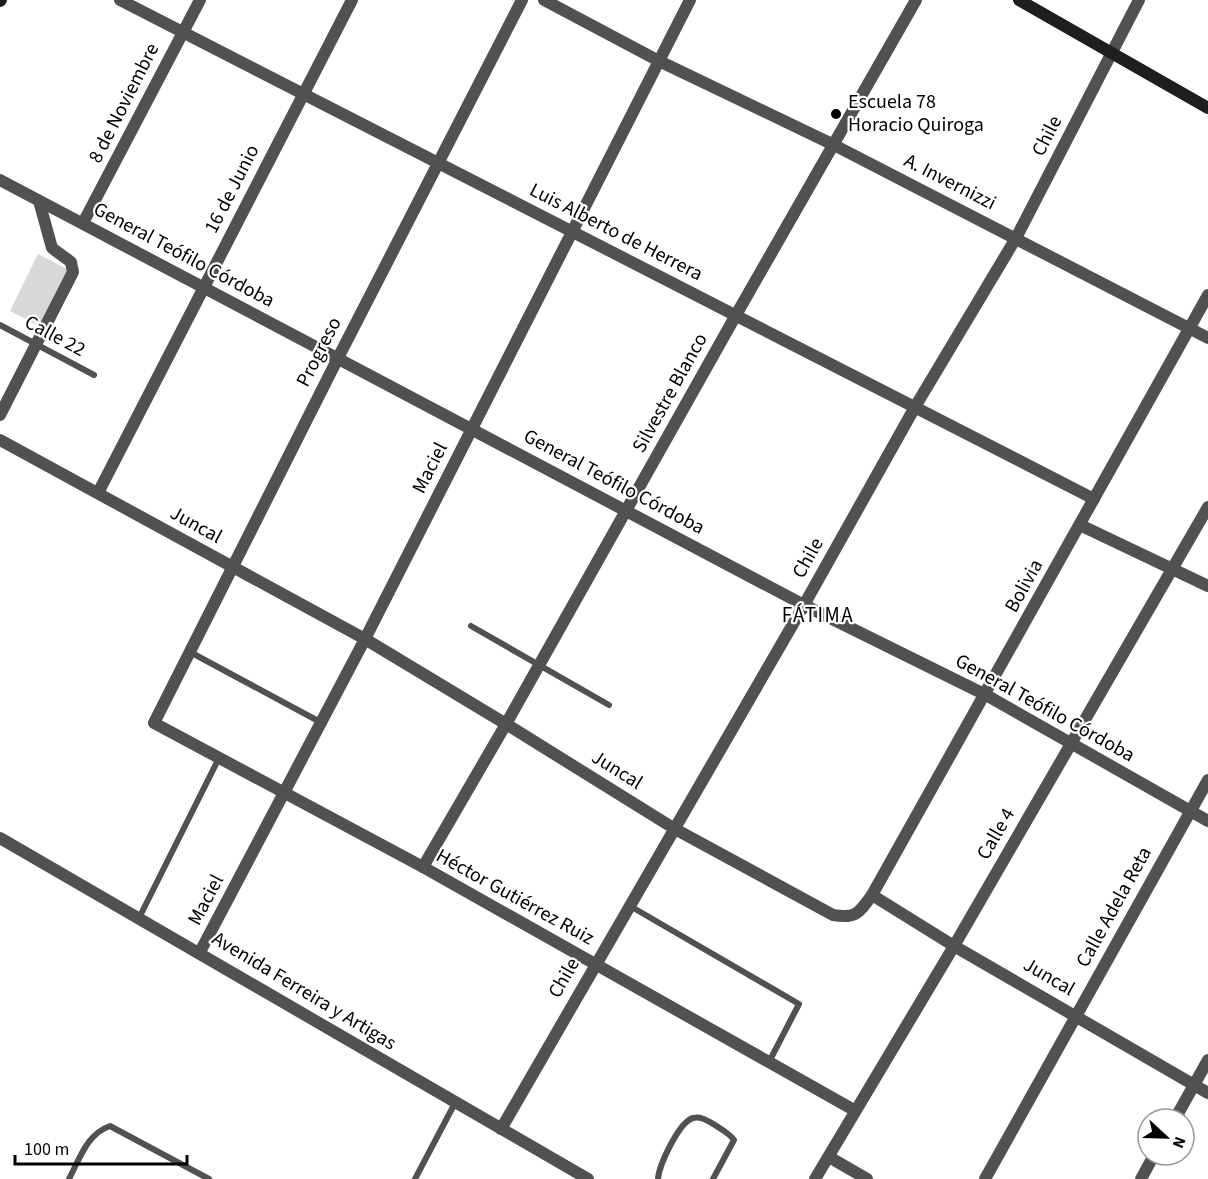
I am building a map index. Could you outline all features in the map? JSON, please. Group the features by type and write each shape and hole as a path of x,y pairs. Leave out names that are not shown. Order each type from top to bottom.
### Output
{"street":[{"name":"Luis Alberto de Herrera","path":"120,0 1094,499"},
{"name":"8 de Noviembre","path":"84,223 200,0"},
{"name":"16 de Junio","path":"98,493 352,0"},
{"name":"Progreso","path":"154,723 522,0"},
{"name":"A. Invernizzi","path":"544,0 659,60 834,144 1208,338"},
{"name":"Maciel","path":"200,952 322,723 690,0"},
{"name":"Silvestre Blanco","path":"423,867 916,0"},
{"path":"1019,0 1208,108"},
{"name":"Chile","path":"501,1129 804,605 915,407 1016,238 1139,0"},
{"name":"General Teófilo Córdoba","path":"0,180 804,605 986,695 1208,821"},
{"path":"0,414 73,272 70,262 52,248 39,201"},
{"name":"Bolivia","path":"872,895 1208,295"},
{"name":"Juncal","path":"0,440 365,639 675,829 833,915 846,918 858,914 872,895 954,946 1208,1093"},
{"name":"Calle 4","path":"815,1179 854,1110 954,946 1208,507"},
{"path":"1080,525 1208,586"},
{"name":"Héctor Gutiérrez Ruiz","path":"154,723 423,867 854,1110"},
{"name":"Calle Adela Reta","path":"985,1179 1208,780"},
{"name":"Avenida Ferreira y Artigas","path":"0,838 588,1179"},
{"path":"1182,1107 1208,1060"},
{"path":"829,1157 867,1179"}],"lane":[{"name":"Calle 22","path":"0,325 94,375"},
{"path":"471,626 609,705"},
{"path":"190,652 322,723"},
{"path":"139,918 219,758"},
{"path":"629,906 799,1004 768,1062"},
{"path":"415,1179 455,1103"},
{"path":"658,1179 659,1168 685,1121 696,1117 704,1119 730,1135 734,1140 713,1179"},
{"path":"69,1179 87,1144 98,1130 110,1126 209,1179"}],"shaded area":[{"path":"38,254 69,270 41,327 10,311"}],"place":[{"name":"Escuela 78 Horacio Quiroga","path":"836,114"}],"district":[{"name":"FÁTIMA","path":"818,615"}]}
